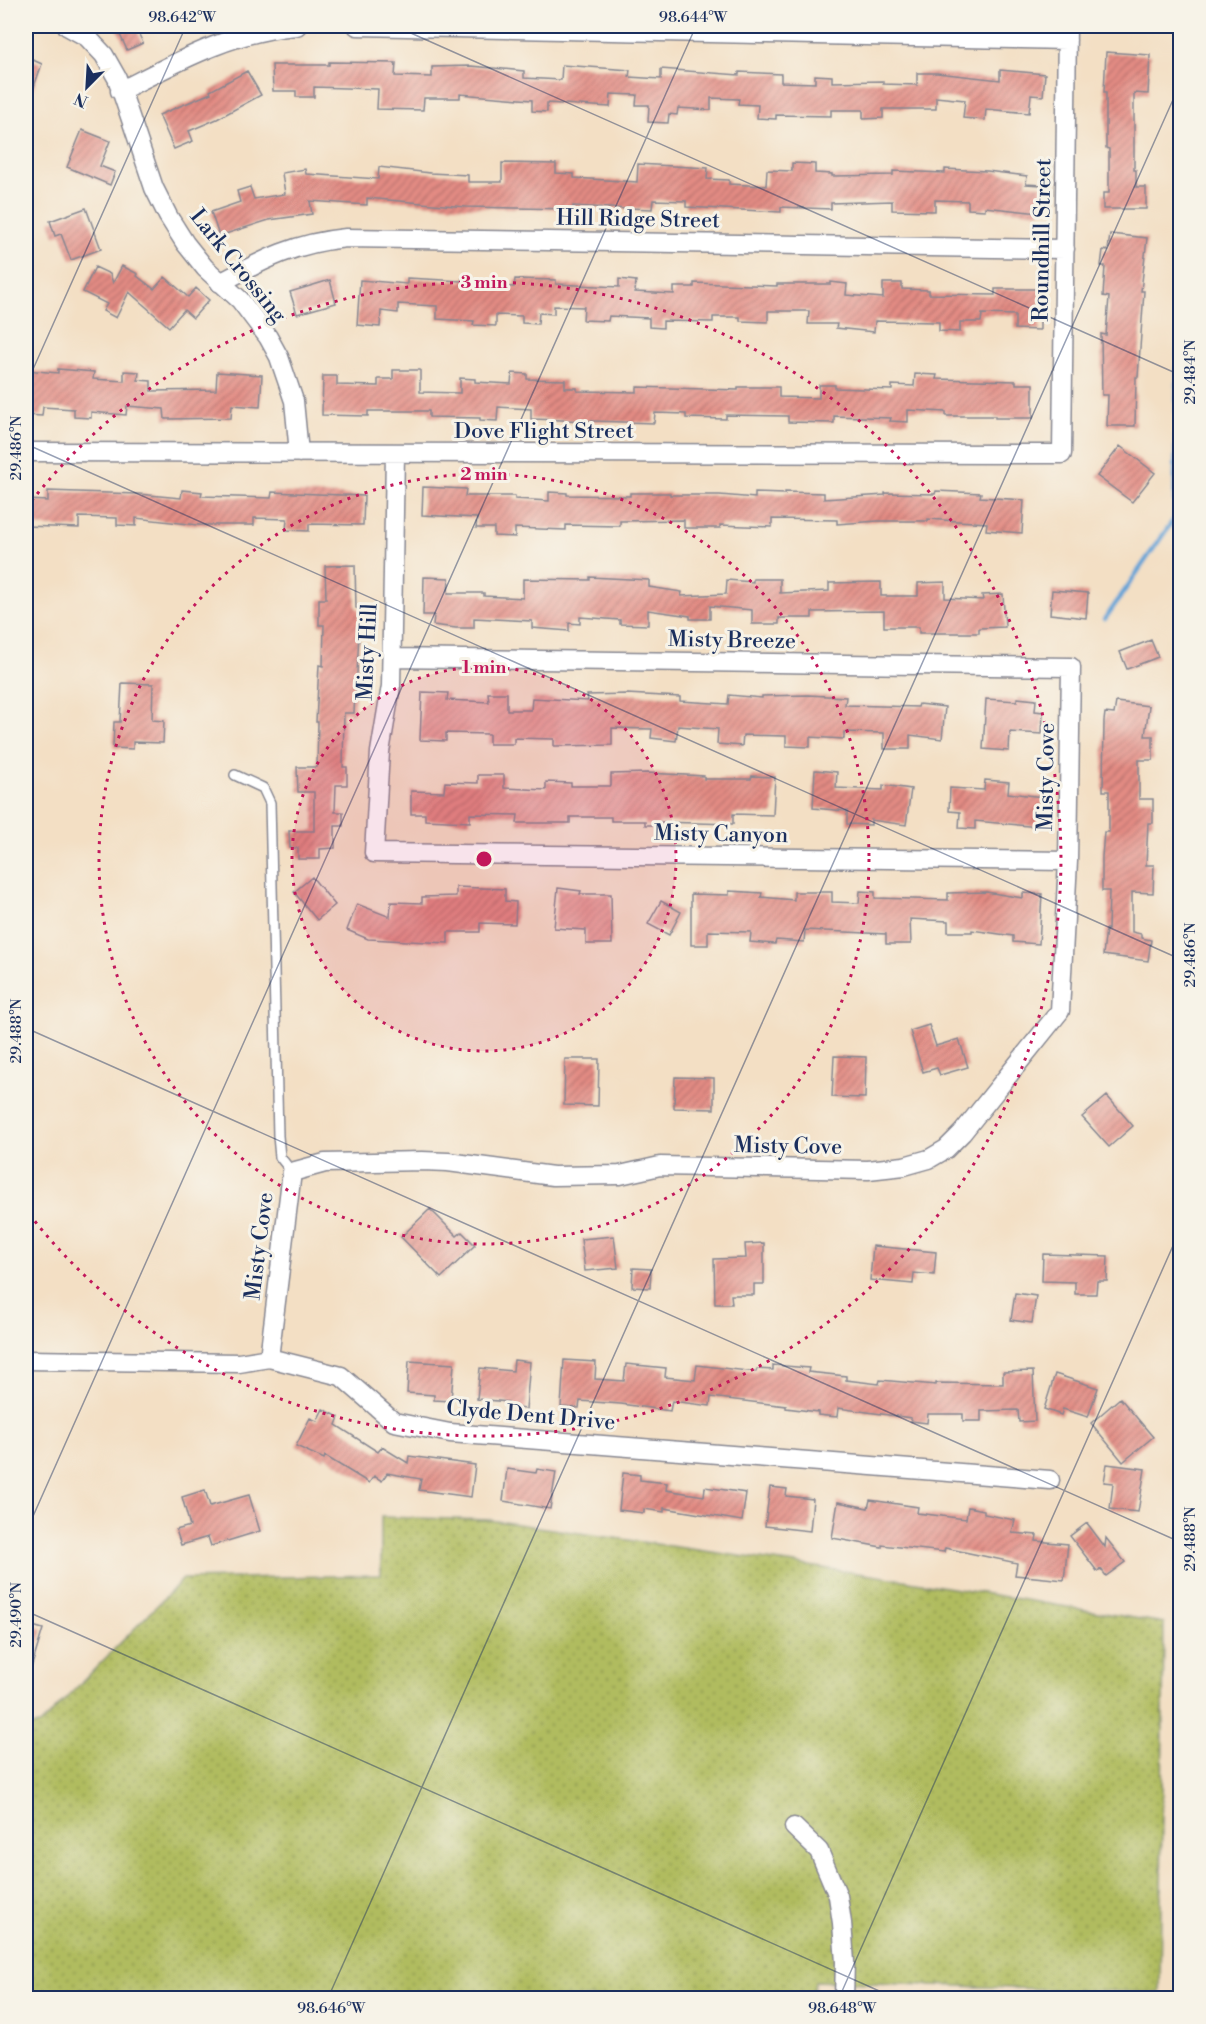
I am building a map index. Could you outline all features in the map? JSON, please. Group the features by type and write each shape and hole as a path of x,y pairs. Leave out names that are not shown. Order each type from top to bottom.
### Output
{"street":[{"name":"Lark Crossing","path":"67,26 87,38 104,55 117,78 154,188 168,216 192,251 255,318 279,357 294,401 299,453"},
{"path":"120,91 224,41 252,33 297,26"},
{"path":"357,26 1067,33"},
{"name":"Roundhill Street","path":"1062,454 1067,33"},
{"name":"Hill Ridge Street","path":"220,283 285,250 326,240 346,238 1065,249"},
{"name":"Dove Flight Street","path":"26,452 1062,454"},
{"name":"Misty Hill","path":"374,853 380,752 391,686 395,454"},
{"name":"Misty Breeze","path":"392,658 1071,667"},
{"name":"Misty Cove","path":"269,1358 292,1172 325,1163 422,1161 448,1162 553,1176 620,1175 660,1166 868,1170 904,1166 929,1159 946,1149 962,1133 1060,1011 1068,861 1071,667"},
{"name":"Misty Canyon","path":"374,853 1068,861"},
{"name":"Clyde Dent Drive","path":"26,1360 239,1363 269,1358 341,1376 394,1422 450,1433 1050,1480"},
{"path":"794,1827 819,1851 838,1896 844,1952 844,1998"}],"lane":[{"path":"235,775 263,788 270,802 278,1136 280,1157 292,1172"}],"green space":[{"path":"381,1517 489,1520 885,1577 1164,1623 1160,1993 815,1981 813,1998 26,1998 26,1727 40,1725 183,1579 381,1575"}],"building":[{"path":"116,26 135,26 143,43 127,50"},
{"path":"1106,52 1150,55 1148,94 1134,93 1134,170 1136,170 1136,187 1146,187 1146,209 1103,209 1103,193 1109,193 1109,149 1106,148 1106,92 1104,92"},
{"path":"26,57 42,64 27,106 26,105"},
{"path":"329,62 396,63 395,76 432,77 432,67 471,66 524,71 524,78 561,80 562,65 630,70 629,77 661,79 661,69 739,75 739,72 781,74 781,82 815,83 815,75 832,76 832,82 883,81 883,84 917,85 917,73 1000,80 1000,70 1045,74 1043,96 1031,95 1029,113 986,109 985,120 963,118 965,100 936,97 936,109 883,109 883,118 863,119 863,110 831,110 831,116 776,115 776,119 757,118 758,105 738,104 739,99 711,98 711,110 678,108 677,115 669,114 668,123 648,122 649,105 636,105 637,95 611,94 610,107 547,103 547,112 532,111 532,100 460,94 460,98 424,98 423,110 377,109 378,89 314,87 314,97 296,97 296,91 273,91 272,65 329,65"},
{"path":"247,71 261,95 189,131 193,141 174,149 159,115 211,93 210,91"},
{"path":"82,130 110,141 100,166 115,172 110,185 67,167"},
{"path":"502,163 556,164 556,173 574,174 574,178 637,182 638,164 708,168 707,179 729,180 729,184 766,186 767,170 792,171 792,163 815,164 815,173 832,174 832,176 893,175 893,171 945,173 945,169 1027,176 1026,184 1042,185 1039,213 985,207 985,210 968,209 968,201 935,200 935,211 892,210 892,201 831,203 831,209 781,207 781,212 686,207 686,201 653,200 652,209 573,206 573,209 466,207 367,198 367,205 310,201 312,214 269,220 219,236 211,212 240,202 237,191 250,187 254,199 285,194 282,173 305,169 306,174 378,179 379,167 468,175 468,182 502,182"},
{"path":"86,208 101,249 71,260 61,234 55,236 50,221"},
{"path":"1110,234 1147,238 1141,291 1144,291 1138,377 1136,377 1135,426 1107,426 1108,395 1102,395 1101,334 1106,335 1109,297 1103,296 1105,266 1101,266 1103,250 1108,251"},
{"path":"122,266 138,274 137,276 154,289 165,277 188,297 196,288 209,300 193,318 184,310 169,327 129,292 116,318 103,311 107,304 83,292 95,267 110,274 113,283"},
{"path":"407,278 462,281 462,278 479,279 479,285 514,287 515,279 556,280 556,284 619,287 619,279 636,281 635,292 674,294 674,287 694,287 694,283 777,286 777,284 831,284 831,282 847,284 846,295 883,298 883,283 902,283 902,289 929,290 929,294 995,295 995,289 1040,289 1040,330 1015,329 1015,315 982,314 981,322 960,322 960,332 939,331 939,322 875,321 874,332 836,328 837,324 808,324 809,311 768,311 768,322 740,321 740,317 713,317 713,322 663,321 663,328 649,327 649,318 609,316 608,321 583,320 584,307 554,306 554,314 539,313 538,324 522,323 522,316 496,315 496,326 473,325 474,321 437,319 437,306 398,304 398,313 381,311 380,327 357,325 360,280 407,284"},
{"path":"330,280 336,303 297,314 290,292"},
{"path":"58,369 94,372 93,379 124,381 124,371 139,372 138,380 151,381 151,391 216,390 217,372 262,375 260,407 232,405 231,418 165,419 164,409 127,406 126,415 91,412 91,418 74,417 74,409 43,407 42,416 26,415 26,370 58,373"},
{"path":"393,370 420,370 420,392 460,393 460,378 475,379 475,382 511,384 512,373 527,374 527,379 565,380 565,388 577,388 577,391 637,392 637,387 738,390 738,387 779,387 779,397 819,398 819,385 835,385 835,388 892,390 892,385 914,386 915,374 937,375 936,379 1016,381 1016,384 1033,384 1033,418 946,416 946,412 908,410 908,422 890,421 891,418 834,416 834,423 788,422 788,416 726,415 726,419 686,418 686,414 655,413 654,423 531,419 531,409 498,407 497,421 480,420 480,418 429,417 429,411 368,411 368,416 322,415 323,376 337,376 337,385 378,386 378,379 393,379"},
{"path":"1120,446 1155,473 1132,502 1097,476"},
{"path":"423,487 466,489 465,496 515,496 515,499 549,501 549,492 567,493 567,495 630,496 630,493 670,493 670,495 755,498 755,493 785,494 785,492 824,493 824,499 885,495 885,493 935,494 936,491 981,493 980,497 1024,500 1022,533 986,530 987,523 928,519 928,521 837,524 837,520 772,519 772,527 720,525 720,528 684,528 684,520 620,521 620,526 566,525 566,530 515,528 515,537 494,536 494,528 476,528 477,518 422,515"},
{"path":"182,490 202,492 201,496 271,498 272,492 364,496 363,525 309,524 309,531 286,530 287,519 254,518 254,525 198,525 136,518 136,526 117,525 117,518 79,517 79,528 26,526 26,500 48,501 48,491 181,498"},
{"path":"355,565 356,608 359,609 356,693 354,713 344,713 343,767 347,767 347,785 336,785 335,812 343,812 343,826 335,826 335,848 320,849 320,859 298,859 298,848 290,848 289,831 314,831 314,792 298,792 297,767 317,767 318,722 316,722 319,665 323,666 324,625 319,625 319,599 326,599 325,566"},
{"path":"424,577 449,578 448,593 484,593 484,596 523,598 523,579 590,580 590,577 649,580 649,587 682,592 681,596 726,594 727,580 753,582 753,579 780,579 780,593 829,591 829,583 881,582 881,596 918,596 918,583 945,582 945,598 983,600 982,595 1003,594 1005,627 979,628 979,633 919,633 919,627 884,627 884,611 812,612 812,618 779,618 779,624 752,624 752,610 710,606 710,619 690,619 690,616 648,610 648,625 620,624 620,620 580,617 580,624 569,623 569,631 532,628 532,621 474,618 474,628 456,628 433,625 434,615 423,615"},
{"path":"1052,590 1088,593 1086,618 1050,614"},
{"path":"1151,640 1158,657 1127,669 1120,652"},
{"path":"122,683 153,684 152,720 164,721 163,743 133,742 133,749 113,748 114,722 120,722"},
{"path":"422,692 448,693 447,700 489,702 488,693 507,693 507,710 531,710 532,698 588,701 587,695 627,694 680,697 680,701 728,704 729,695 762,698 762,696 808,695 846,697 845,705 918,707 919,704 945,707 942,739 910,735 910,749 884,749 884,733 844,732 844,739 810,737 810,747 786,746 786,736 743,735 742,746 717,744 718,729 678,726 676,741 651,738 652,729 612,728 612,745 554,746 554,739 514,738 514,744 489,744 489,734 446,733 446,741 420,740"},
{"path":"1017,698 1036,700 1035,711 1043,712 1042,734 1010,732 1009,751 983,749 986,699 1017,701"},
{"path":"1116,702 1149,706 1145,736 1153,736 1153,760 1139,760 1139,799 1153,799 1153,823 1148,823 1146,865 1154,865 1153,893 1132,892 1132,932 1141,934 1141,938 1151,940 1148,961 1103,955 1106,929 1108,930 1109,891 1102,891 1104,832 1109,832 1109,791 1103,791 1104,721 1105,713 1114,714"},
{"path":"815,770 837,772 836,788 883,790 883,785 911,789 906,825 871,820 871,825 847,824 847,811 813,808"},
{"path":"611,774 704,776 704,779 775,777 773,815 733,814 733,824 659,822 659,825 645,825 645,821 611,821 611,817 570,817 570,823 517,823 518,815 470,814 470,822 425,820 425,814 411,814 411,791 444,792 445,782 478,783 478,775 504,775 504,788 546,790 546,782 571,783 571,786 611,786"},
{"path":"985,780 1009,782 1008,793 1043,797 1040,827 975,821 975,829 959,828 960,812 949,811 950,788 984,790"},
{"path":"312,877 335,905 317,920 294,892"},
{"path":"456,887 505,889 505,901 516,902 515,924 480,923 480,932 448,932 448,943 368,939 347,930 357,904 390,917 391,902 422,903 422,897 456,896"},
{"path":"558,888 581,891 580,894 611,894 612,944 586,944 586,930 554,928"},
{"path":"729,891 762,893 761,897 794,900 794,892 832,892 832,902 859,903 860,891 875,892 875,898 948,900 948,893 986,892 1023,898 1023,893 1042,894 1039,944 1013,942 1013,936 972,930 972,932 948,932 948,921 910,919 911,944 886,944 886,934 805,930 804,942 776,940 775,944 750,942 751,932 708,931 708,945 691,945 691,894 729,895"},
{"path":"661,901 681,912 669,935 648,924"},
{"path":"929,1025 936,1046 959,1039 968,1067 940,1075 937,1068 923,1072 910,1031"},
{"path":"834,1056 866,1057 865,1098 832,1097"},
{"path":"565,1059 599,1059 598,1106 564,1105"},
{"path":"675,1077 714,1078 714,1109 674,1108"},
{"path":"1107,1096 1133,1126 1109,1147 1082,1117"},
{"path":"430,1209 457,1236 462,1232 475,1245 441,1278 401,1237"},
{"path":"614,1236 618,1268 585,1271 581,1239"},
{"path":"764,1243 764,1284 754,1284 754,1295 731,1295 732,1304 715,1304 714,1259 746,1258 745,1244"},
{"path":"873,1246 936,1252 934,1275 914,1273 913,1284 870,1280"},
{"path":"1043,1254 1108,1256 1107,1281 1097,1281 1096,1294 1075,1294 1075,1282 1042,1281"},
{"path":"633,1268 651,1269 650,1288 632,1287"},
{"path":"1015,1293 1036,1296 1032,1323 1011,1320"},
{"path":"514,1360 530,1362 526,1409 508,1407 508,1402 477,1399 480,1368 513,1371"},
{"path":"564,1360 596,1362 595,1379 624,1381 626,1364 666,1368 665,1377 695,1380 697,1365 756,1372 757,1369 773,1370 773,1365 809,1368 808,1372 846,1376 846,1380 879,1384 880,1380 936,1385 936,1383 1003,1384 1003,1372 1033,1371 1035,1421 1019,1422 1018,1410 981,1411 981,1421 963,1421 963,1414 928,1414 927,1423 911,1421 911,1418 838,1408 837,1417 818,1415 818,1412 786,1408 786,1406 711,1397 710,1406 672,1401 670,1411 580,1401 579,1408 561,1407"},
{"path":"409,1361 454,1364 451,1401 434,1400 434,1395 407,1393"},
{"path":"1055,1374 1098,1388 1088,1417 1063,1409 1061,1415 1044,1409"},
{"path":"1120,1398 1153,1437 1123,1462 1091,1423"},
{"path":"323,1409 339,1417 336,1425 378,1452 382,1447 408,1463 409,1456 475,1465 471,1497 419,1490 421,1479 387,1473 382,1481 374,1476 369,1483 325,1456 324,1459 296,1446 310,1418 317,1421"},
{"path":"1107,1464 1145,1469 1138,1512 1110,1509 1113,1483 1104,1482"},
{"path":"507,1469 536,1473 537,1469 556,1472 550,1509 503,1501"},
{"path":"623,1473 640,1475 640,1480 667,1483 666,1490 704,1496 705,1487 746,1493 742,1521 664,1508 664,1512 644,1509 644,1513 619,1510"},
{"path":"770,1487 787,1489 786,1496 813,1499 810,1531 765,1526"},
{"path":"205,1490 210,1506 249,1495 260,1531 211,1546 208,1537 181,1545 176,1530 190,1526 182,1497"},
{"path":"870,1500 918,1507 917,1513 966,1519 968,1507 984,1510 984,1514 1015,1520 1012,1533 1037,1535 1036,1541 1068,1544 1064,1580 1015,1575 1017,1563 945,1548 944,1552 882,1545 882,1547 832,1538 838,1502 868,1508"},
{"path":"1087,1523 1105,1547 1106,1538 1125,1562 1106,1576 1101,1569 1097,1571 1070,1536"},
{"path":"26,1624 43,1629 29,1675 26,1675"}],"waterway":[{"path":"1105,619 1174,519 1180,287"}]}
